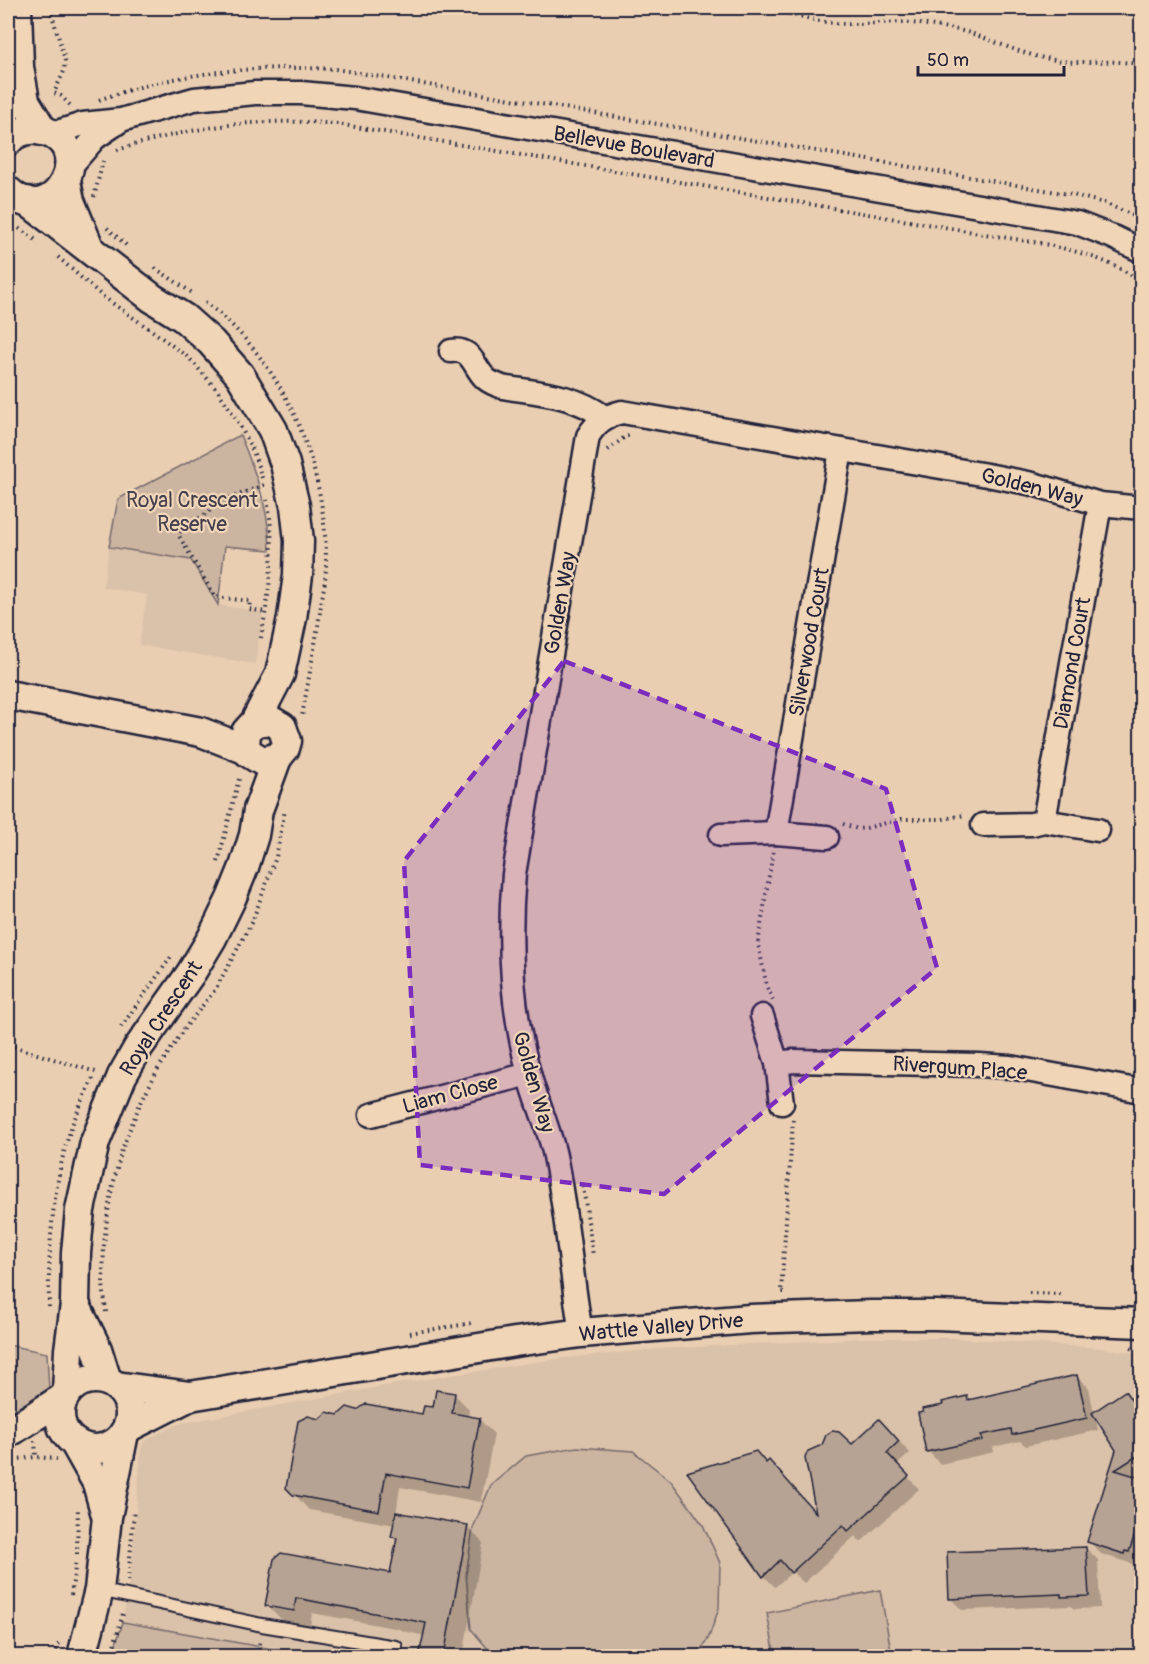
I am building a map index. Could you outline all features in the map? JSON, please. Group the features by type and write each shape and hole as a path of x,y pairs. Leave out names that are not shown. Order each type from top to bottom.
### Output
{"street":[{"path":"17,8 19,67 25,101 47,133 65,148 70,201 89,247"},
{"name":"Bellevue Boulevard","path":"47,133 82,124 121,120 194,99 255,93 301,93 355,98 1067,222 1113,237 1142,251"},
{"name":"Bellevue Boulevard","path":"68,174 95,138 121,120"},
{"path":"8,141 21,132 32,130 47,133"},
{"path":"14,196 38,202 50,198 60,191 68,174"},
{"path":"8,695 201,732 257,736 280,674 292,618 298,575 299,541 293,495 273,430 240,375 211,342 184,318 152,297 89,247 14,196"},
{"path":"451,351 459,349 466,352 485,379 492,383 574,399 604,417"},
{"name":"Golden Way","path":"580,1333 565,1210 556,1165 529,1074 517,1022 510,917 514,874 588,436 596,423 604,417 622,412 1033,484 1100,504 1142,508"},
{"name":"Silverwood Court","path":"776,833 842,450"},
{"name":"Diamond Court","path":"1044,821 1100,504"},
{"name":"Royal Crescent","path":"65,1395 75,1304 80,1210 95,1142 119,1082 138,1048 191,973 212,938 244,867 254,835 258,810 277,758 285,748 287,741 257,736 254,772 258,810"},
{"path":"975,820 1032,824 1044,821 1098,830"},
{"path":"721,835 834,830"},
{"path":"768,1009 787,1109"},
{"name":"Rivergum Place","path":"777,1063 794,1061 980,1065 1142,1091"},
{"name":"Liam Close","path":"371,1115 529,1074"},
{"name":"Royal Crescent","path":"75,1304 112,1383"},
{"name":"Wattle Valley Drive","path":"126,1430 190,1396 438,1353 580,1333 750,1319 860,1315 1023,1317 1138,1334"},
{"path":"8,1433 65,1395 75,1384 96,1378 112,1383 124,1394 129,1405 130,1416 107,1518"},
{"name":"Wattle Valley Drive","path":"112,1383 190,1396"},
{"path":"65,1395 60,1418 62,1428 97,1483 107,1518 112,1593 82,1656"},
{"path":"8,1433 71,1439 84,1447 96,1449 107,1447 126,1430"}],"lane":[{"path":"112,1593 262,1625 396,1647"}],"path":[{"path":"50,8 65,60 64,71 54,93 61,96 73,108 82,124"},
{"path":"772,8 811,20 836,23 909,23 943,28 974,34 1023,54 1055,60 1078,63 1126,61 1142,65"},
{"path":"116,150 208,126 287,121 338,124 1075,250 1142,282"},
{"path":"52,252 102,296 190,359 218,392 254,451 264,485 272,544 261,641"},
{"path":"606,459 608,448 626,436 638,437"},
{"path":"264,485 225,500 180,532 179,536 215,597 250,601 249,609 266,612"},
{"path":"834,830 866,828 902,819 975,820"},
{"path":"768,1009 767,987 758,943 776,833"},
{"path":"8,1045 74,1064 119,1082"},
{"path":"787,1109 782,1292 793,1292"},
{"path":"582,1178 594,1264"},
{"path":"1018,1292 1063,1294"},
{"path":"8,1460 36,1457"},
{"path":"111,1656 123,1614 112,1593 135,1503"}],"highlighted area":[{"path":"564,661 886,789 937,968 664,1194 420,1165 404,861"}],"shaded area":[{"path":"109,547 191,560 218,605 263,612 255,664 139,645 147,595 103,587"},
{"path":"867,1338 952,1338 1102,1348 1141,1354 1140,1656 311,1656 123,1622 133,1554 141,1449 144,1442 178,1424 401,1383 556,1359 658,1349"}],"green space":[{"name":"Royal Crescent Reserve","path":"240,435 261,491 270,550 225,546 218,605 191,560 109,547 118,499"},
{"path":"8,1345 47,1353 49,1389 23,1408 8,1411"},
{"path":"577,1447 633,1451 671,1481 703,1525 720,1563 719,1608 709,1637 698,1656 494,1656 471,1629 466,1575 473,1528 491,1485 526,1456"},
{"path":"880,1590 892,1656 775,1656 767,1613"},
{"path":"123,1622 311,1656 112,1656"}],"building":[{"path":"1077,1375 1087,1418 1012,1435 1011,1429 981,1435 983,1440 926,1452 918,1413 923,1412 922,1409 943,1405 942,1402 967,1396 968,1400"},
{"path":"436,1390 455,1393 452,1413 480,1418 467,1488 386,1473 379,1511 293,1495 286,1488 298,1421 308,1416 319,1419 327,1412 338,1415 347,1407 357,1410 366,1404 422,1414 424,1406 433,1407"},
{"path":"1125,1391 1142,1415 1142,1453 1115,1470 1142,1478 1142,1526 1138,1525 1129,1552 1125,1551 1124,1554 1087,1542 1116,1450 1092,1413"},
{"path":"879,1419 899,1441 887,1453 909,1476 848,1531 843,1525 791,1573 780,1560 763,1577 687,1472 756,1451 766,1463 769,1460 816,1513 805,1458 808,1451 822,1445 826,1435 832,1431 839,1432 852,1444"},
{"path":"396,1512 468,1525 444,1656 419,1656 426,1623 296,1598 294,1611 265,1606 274,1559 281,1553 390,1573 397,1538 391,1537"},
{"path":"1086,1547 1089,1596 1061,1597 1061,1594 949,1599 947,1552"}]}
